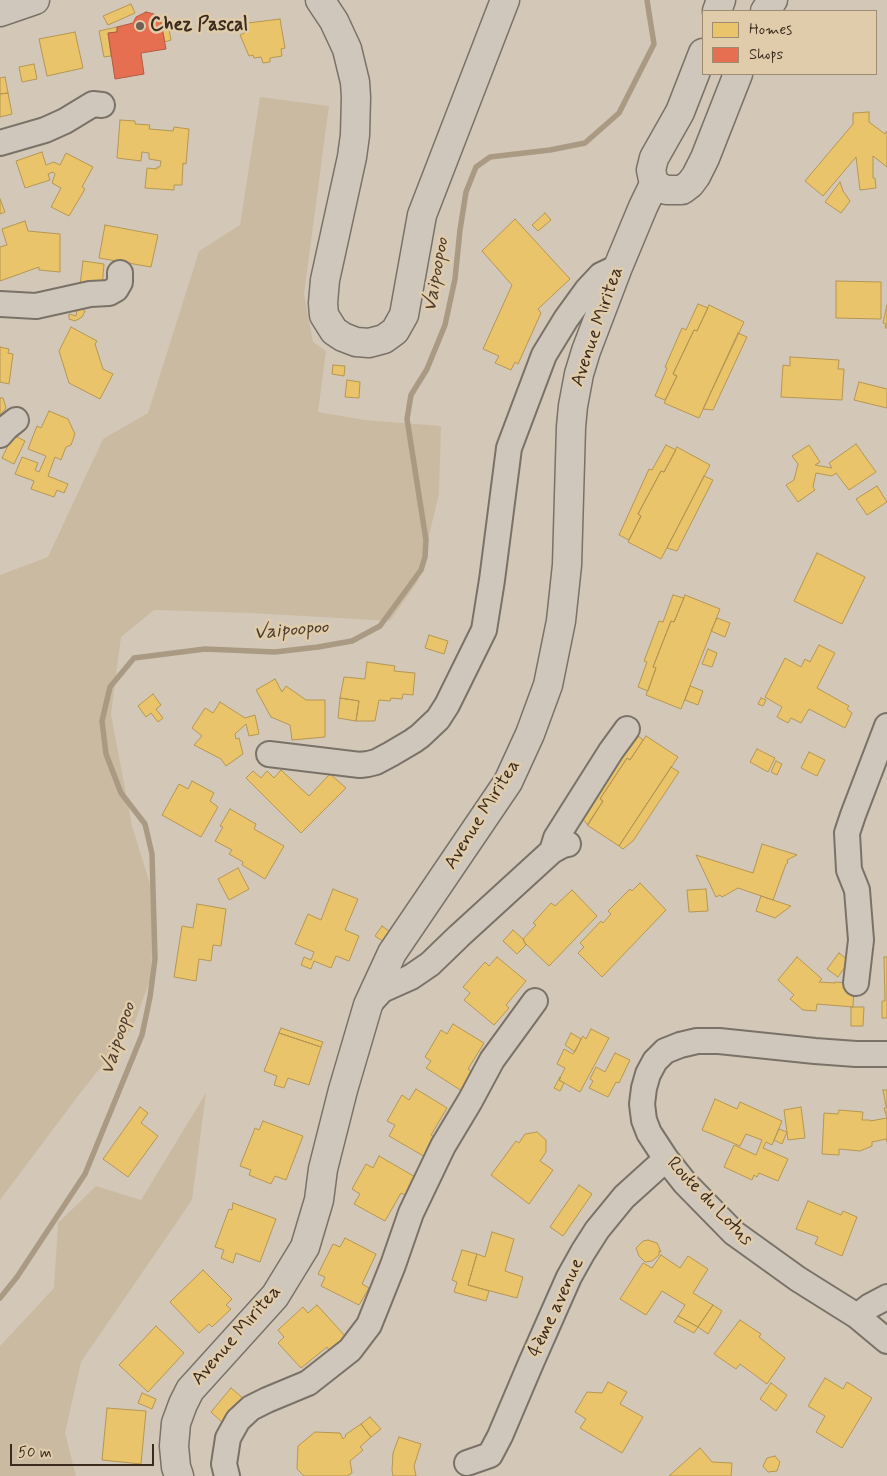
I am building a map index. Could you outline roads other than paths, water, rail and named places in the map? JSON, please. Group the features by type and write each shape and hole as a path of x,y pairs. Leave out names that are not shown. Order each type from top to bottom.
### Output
{"main road":[{"path":"0,12 35,0"},
{"path":"320,0 334,21 347,49 355,82 356,97 355,135 352,157 325,280 324,315 334,331 343,337 356,342 369,342 384,339 395,331 404,315 422,215 506,0"},
{"name":"Avenue Miritea","path":"179,1476 174,1446 177,1419 186,1397 190,1390 276,1296 305,1247 319,1200 323,1169 343,1090 368,1005 396,947 508,782 530,734 548,685 565,593 571,428 575,390 586,352 618,267 654,184 651,170 654,158 680,112 702,57"},
{"path":"654,184 666,190 682,190 690,184 705,158 738,75"}],"street":[{"path":"0,143 65,122 92,104 102,105"},
{"path":"269,754 360,765 368,764 376,762 413,741 438,719 484,630 510,448 544,355 586,290 601,275 618,267"},
{"path":"0,304 36,306 90,294 109,293 116,289 120,282 120,272"},
{"path":"856,983 861,940 858,890 849,870 847,833 887,726"},
{"path":"368,1005 382,990 411,977 430,964 560,847 556,838 627,729"},
{"path":"227,1476 224,1464 228,1438 238,1420 250,1408 308,1383 350,1350 370,1325 411,1213 443,1146 492,1060 535,1001"},
{"name":"Route du Lotus","path":"887,1054 815,1051 718,1040 680,1044 665,1051 655,1061 648,1074 642,1104 644,1120 649,1133 666,1159 685,1183 734,1234 798,1280 857,1316 887,1341"},
{"name":"4ème avenue","path":"466,1463 490,1455 569,1277 588,1244 624,1197 666,1159"},
{"path":"857,1316 887,1297"}],"waterway":[{"name":"Vaipoopoo","path":"0,1298 17,1277 85,1174 142,1035 150,997 155,959 152,854 145,824 121,793 106,754 102,721 110,687 134,658 205,649 275,652 318,647 352,641 380,626 421,570 425,557 426,540 407,419 411,395 427,369 445,325 455,279 466,192 476,167 490,157 550,150 585,143 619,113 654,44 647,0"}],"place":[{"name":"Chez Pascal","path":"140,26"}]}
